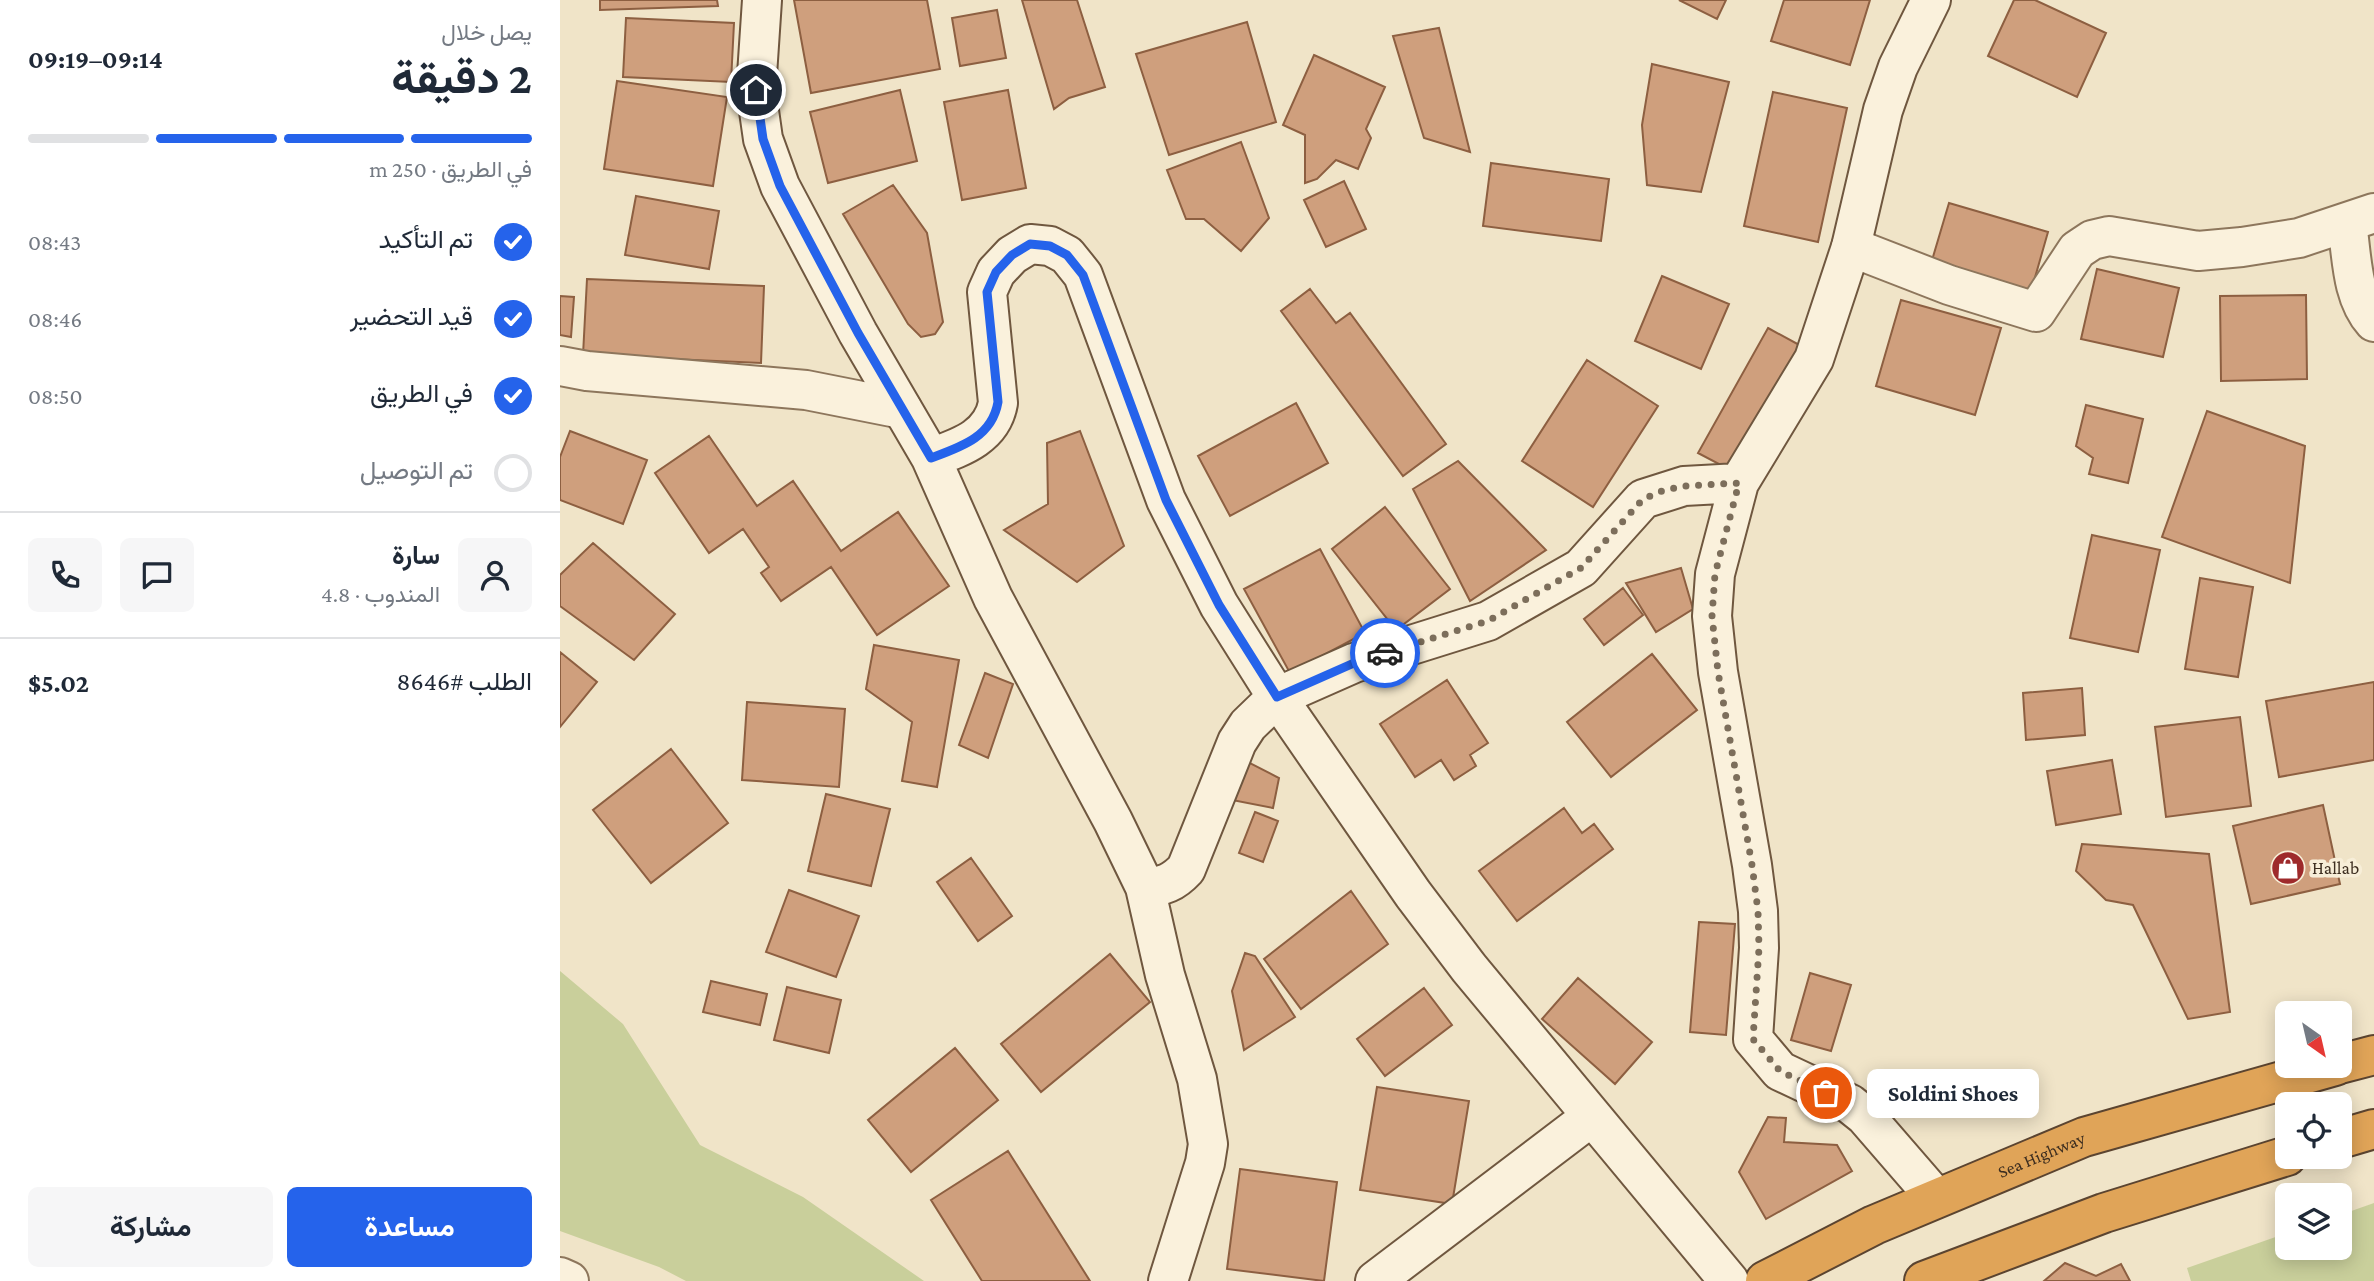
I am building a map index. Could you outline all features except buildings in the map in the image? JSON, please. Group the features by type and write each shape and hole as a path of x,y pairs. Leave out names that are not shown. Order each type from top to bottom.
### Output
{"highway":[{"path":"2352,1061 2374,1055"},
{"name":"Sea Highway","path":"1765,1281 1874,1225 2084,1137 2293,1078"},
{"path":"2352,1135 2374,1129"},
{"path":"1924,1281 2104,1213 2275,1160"}],"main road":[{"path":"762,0 756,90 763,139 780,186 858,333 931,458 993,598 1113,821 1144,887 1165,975 1196,1079 1208,1144 1205,1163 1168,1281"},
{"path":"1931,0 1898,67 1884,110 1851,247 1814,359 1739,483 1715,574 1712,616 1718,672 1758,911 1759,948 1753,1039 1780,1071 1850,1104 1865,1116 1936,1198"},
{"path":"1851,247 1949,285 2036,312 2077,250 2092,240 2109,236 2198,251 2299,238 2361,218 2357,292 2362,306 2374,322"},
{"path":"931,458 955,449 985,432 996,417 998,402 987,292 996,272 1012,255 1030,244 1050,246 1067,255 1083,275 1166,500 1219,605 1277,697 1413,894 1469,968 1729,1281"},
{"path":"560,366 587,371 806,390 902,409"},
{"path":"1144,887 1168,884 1186,869 1237,741 1248,725 1277,697 1354,663 1488,621 1581,568 1643,499 1684,486 1739,483"},
{"path":"1376,1281 1591,1117"},
{"path":"560,1277 569,1281"}],"green space":[{"path":"560,971 623,1024 700,1145 803,1197 924,1281 686,1281 659,1267 560,1231"},
{"path":"2374,1203 2374,1281 2191,1281 2187,1268 2275,1237 2275,1260 2352,1260 2352,1211"}],"way so far":[{"path":"1385,653 1488,621 1581,568 1643,499 1684,486 1739,483 1715,574 1712,616 1718,672 1758,911 1759,948 1753,1039 1780,1071 1826,1093"}],"place":[{"name":"Hallab","path":"2288,868"},
{"name":"Soldini Shoes","path":"1826,1093"}],"route":[{"path":"756,90 763,139 780,186 858,333 931,458 955,449 985,432 996,417 998,402 987,292 996,272 1012,255 1030,244 1050,246 1067,255 1083,275 1166,500 1219,605 1277,697 1354,663 1385,653"}]}
